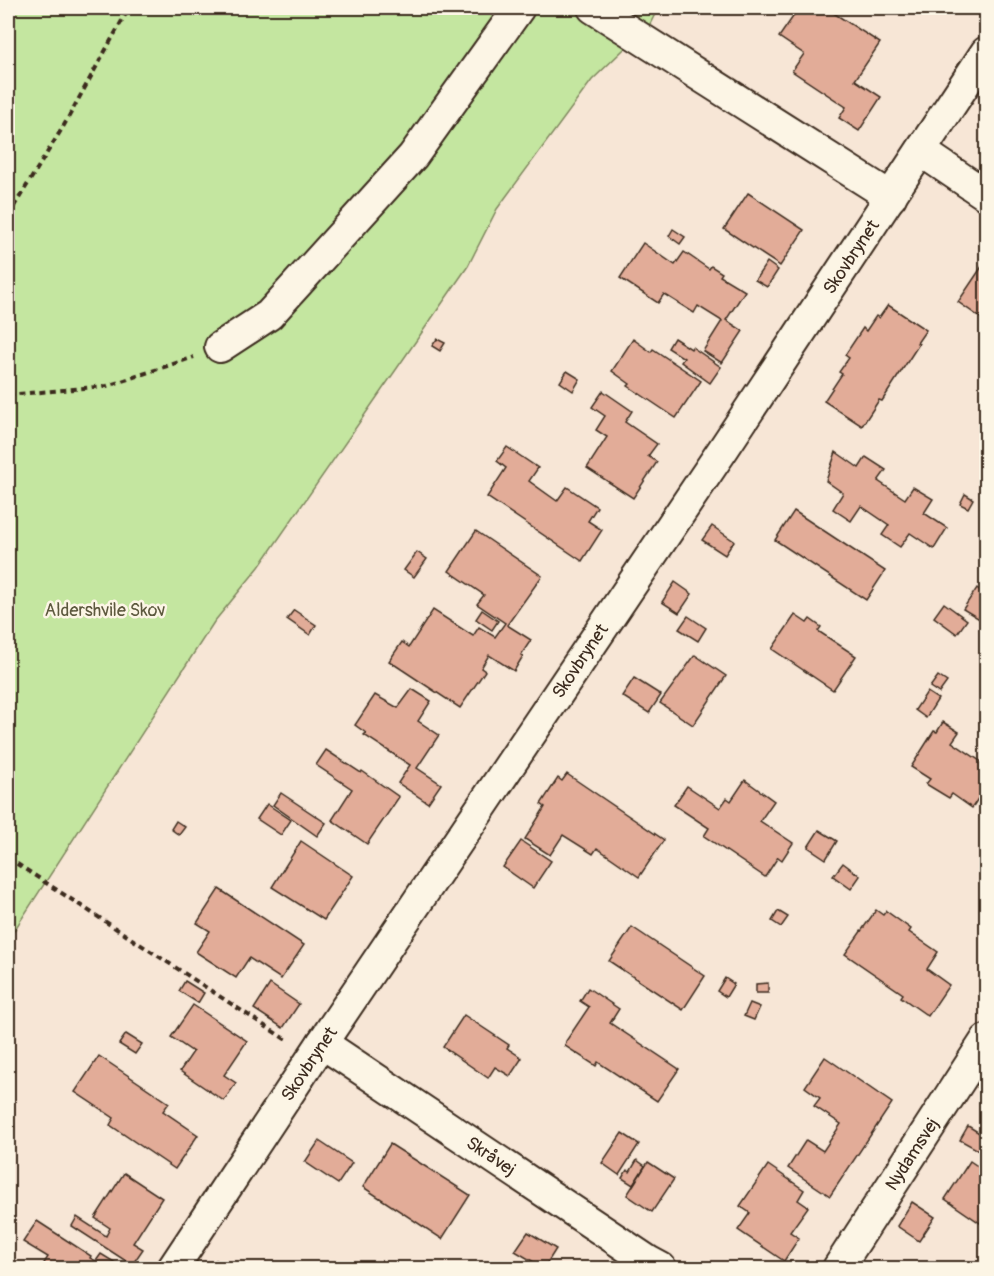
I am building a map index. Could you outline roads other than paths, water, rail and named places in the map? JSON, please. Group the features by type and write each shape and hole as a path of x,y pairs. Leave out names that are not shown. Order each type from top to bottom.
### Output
{"street":[{"path":"220,346 269,315 412,156 519,8"},
{"path":"593,8 891,197"},
{"name":"Skovbrynet","path":"173,1269 318,1050 718,458 987,52"},
{"path":"921,152 987,195"},
{"name":"Nydamsvej","path":"838,1269 987,1040"},
{"name":"Skråvej","path":"318,1050 661,1269"}],"park label":[{"name":"Aldershvile Skov","path":"105,610"}]}
